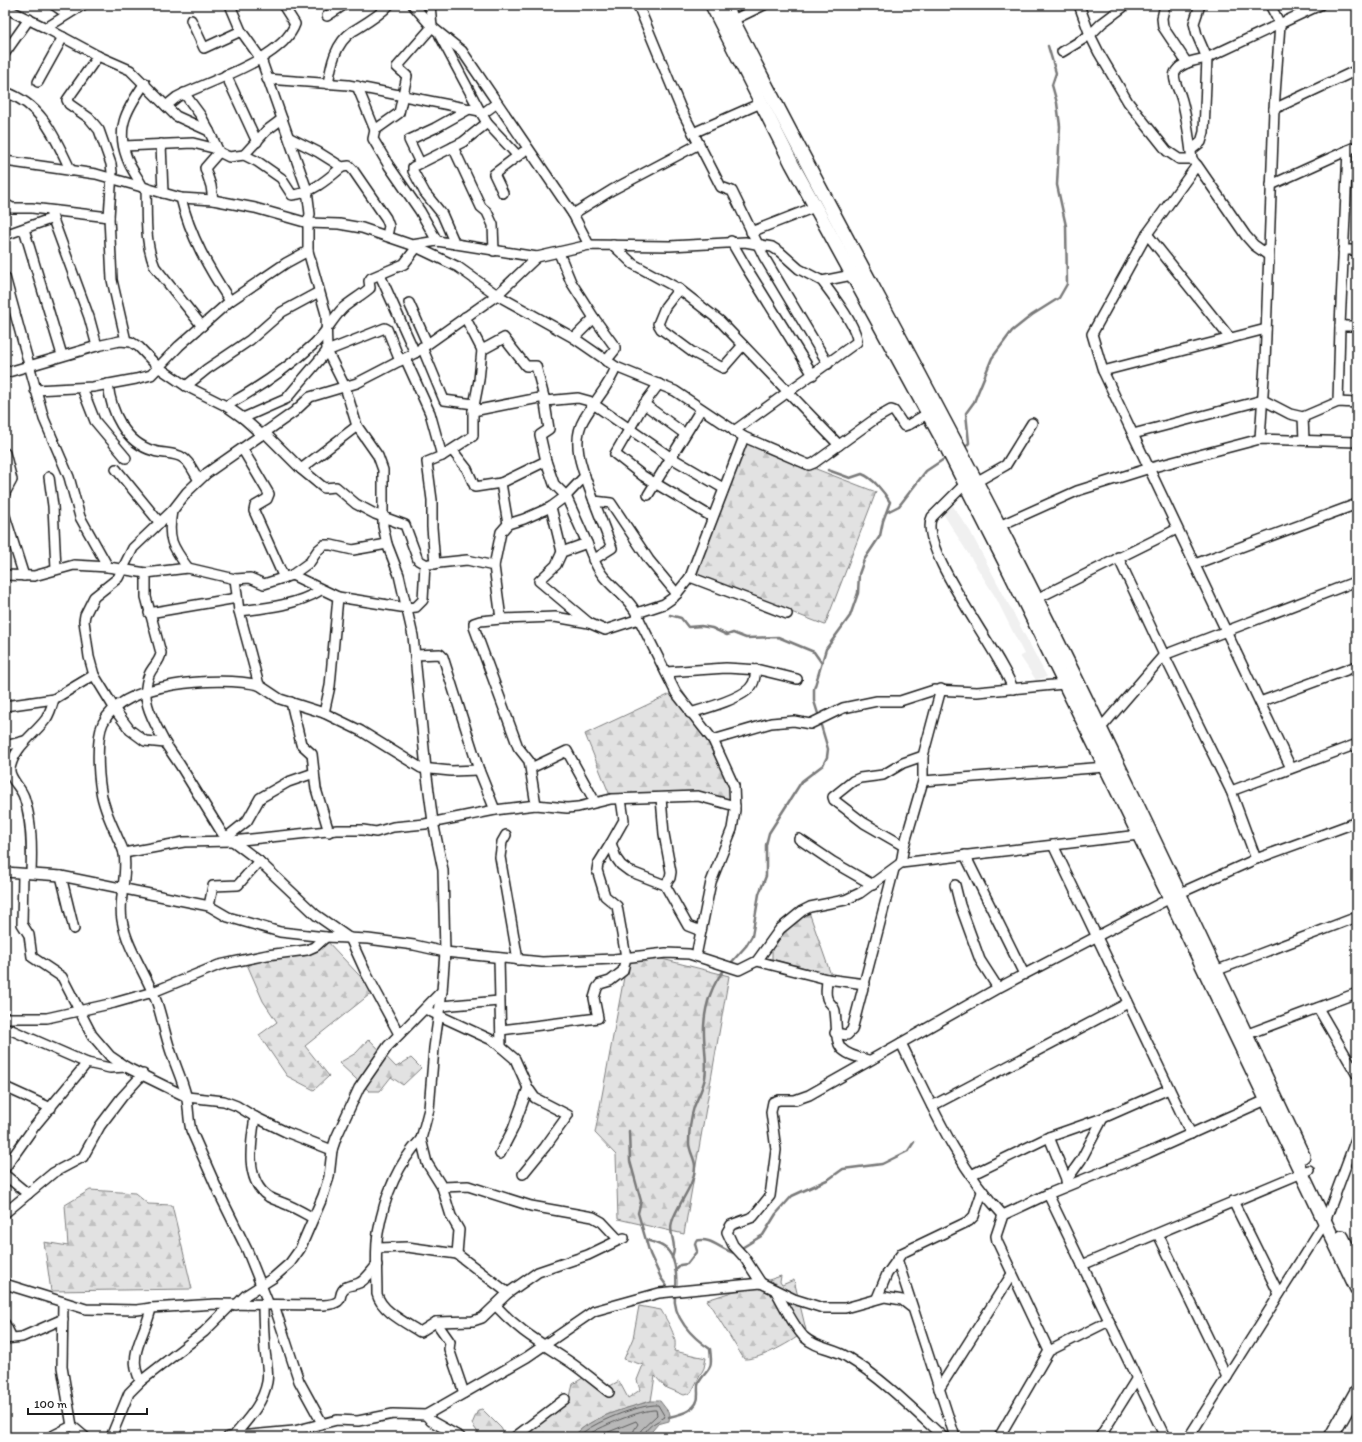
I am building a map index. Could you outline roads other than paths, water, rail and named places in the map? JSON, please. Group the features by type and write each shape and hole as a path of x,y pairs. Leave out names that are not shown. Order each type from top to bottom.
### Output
{"street":[{"path":"54,5 66,14"},
{"path":"46,28 66,14 83,5"},
{"path":"230,5 241,31 261,59 308,190 310,214 308,223 308,252 326,314 328,330 327,351 345,387 357,426 372,447 382,466 384,479 383,517 387,544 399,575 407,608 415,655 426,769 433,822 443,870 445,952 442,991 434,1048 429,1109 421,1140 427,1163 442,1187 451,1216 459,1230 457,1254"},
{"path":"166,106 184,93 261,59 288,36 293,29 294,20 283,5"},
{"path":"326,16 344,5"},
{"path":"328,84 332,62 348,35 374,18 389,5"},
{"path":"413,5 434,28 462,51 573,214 589,245"},
{"path":"430,5 434,28 487,123 518,156"},
{"path":"638,5 693,133 721,187 732,191 772,271 828,364"},
{"path":"712,5 815,207 927,414 952,448"},
{"path":"725,5 1031,601 1100,729 1266,1100 1305,1171"},
{"path":"733,20 747,8 764,5"},
{"path":"1079,5 1090,35 1128,102 1148,129 1173,156 1187,160 1193,158"},
{"path":"1062,52 1090,35 1114,9 1126,5"},
{"path":"1165,5 1162,18 1163,27 1187,63"},
{"path":"1200,5 1194,23 1196,36 1207,58 1203,135 1193,158 1147,234 1092,334 1103,371 1150,468 1225,631 1292,768"},
{"path":"1260,439 1263,400 1274,108 1280,24 1270,5"},
{"path":"1268,256 1254,245 1246,236 1193,158 1182,99 1174,78 1174,72 1187,63 1207,58 1319,5"},
{"path":"5,8 98,56 130,70 176,116 209,131"},
{"path":"5,53 29,20"},
{"path":"191,20 204,48 241,31"},
{"path":"434,28 397,66 397,69 407,75 397,115 376,130 373,136 374,142 420,211 437,241"},
{"path":"38,82 63,37"},
{"path":"98,56 67,100 69,104 89,118 99,130 110,164 112,178 109,217 112,280 126,341"},
{"path":"1274,108 1357,70"},
{"path":"226,75 257,142"},
{"path":"267,79 286,79 357,86 481,112 497,103"},
{"path":"144,83 125,114 122,128 124,146 130,165 145,188 147,241 155,267 202,326"},
{"path":"357,86 376,130"},
{"path":"5,92 19,98 38,111 57,142 71,171"},
{"path":"184,93 201,116 218,150"},
{"path":"693,133 761,103"},
{"path":"420,163 409,140 435,128 469,109"},
{"path":"124,146 193,143 218,150 229,157 244,155 266,131 282,119"},
{"path":"455,244 442,214 425,193 413,171 414,166 453,147 487,123"},
{"path":"290,138 318,152 342,167"},
{"path":"161,144 163,193"},
{"path":"573,214 612,190 699,144"},
{"path":"1271,185 1357,146"},
{"path":"453,147 481,207 487,212 493,225 494,251"},
{"path":"502,193 494,174 528,147"},
{"path":"213,200 211,186 205,168 218,150"},
{"path":"1338,402 1348,150"},
{"path":"244,155 277,174 292,194 308,190 329,179 342,167 349,166 381,209 389,226 387,236"},
{"path":"5,161 112,178 181,198 213,200 255,208 308,223 339,224 362,228 415,246 458,267 498,295 574,338 616,367 682,394 701,409 744,437 809,464 814,463 875,419 891,410 894,411 904,426 927,414"},
{"path":"1347,179 1357,179"},
{"path":"181,198 185,215 204,258 230,301"},
{"path":"5,204 12,208 52,214 109,217"},
{"path":"752,232 815,207"},
{"path":"5,235 24,230 52,214"},
{"path":"52,214 89,317 97,346"},
{"path":"24,230 62,356"},
{"path":"1147,234 1230,338"},
{"path":"226,406 258,388 292,363 328,330 335,317 344,308 370,288 369,281 371,278 404,264 415,246 437,241 537,257 589,245 670,246 731,241 772,247 799,269 822,281 837,302 856,334 857,339 856,345 734,431"},
{"path":"731,241 813,375"},
{"path":"613,245 634,264 679,289 708,310 839,445"},
{"path":"1343,250 1357,250"},
{"path":"35,390 82,388 151,375 179,346 230,301 286,263 308,252"},
{"path":"559,253 570,280 594,318 615,347 615,350 606,361"},
{"path":"164,743 149,742 140,738 122,721 94,676 88,657 84,627 85,615 94,597 118,578 133,548 160,523 199,480 243,450 294,412 310,397 345,387 376,375 403,360 498,295 537,257"},
{"path":"380,275 421,348 444,400 474,407 545,399 578,398 595,404 670,458 723,488"},
{"path":"822,281 852,275"},
{"path":"5,276 44,420 69,477 80,517 108,567"},
{"path":"679,289 660,315 658,324 660,329 692,352 723,368 743,345"},
{"path":"186,386 207,369 250,340 282,312 319,292"},
{"path":"409,303 421,348"},
{"path":"435,564 432,527 432,500 427,464 428,460 442,456 473,436 474,407 482,350 465,317"},
{"path":"574,338 594,318"},
{"path":"1340,326 1357,326"},
{"path":"243,418 286,399 327,351 386,328 430,413 442,456"},
{"path":"1103,371 1266,329"},
{"path":"482,350 505,338 526,366 536,366 545,399 549,429 540,435 546,461 555,486 566,496 588,543 593,560 602,575 627,599 638,616 676,693 690,713 713,740 732,781 735,806 732,829 711,882 696,956"},
{"path":"5,373 97,346 126,341 137,345 158,367 186,386 226,406 264,434 301,469 324,488 336,487 356,504 383,517 405,525 418,560 425,564 467,560 494,566"},
{"path":"593,560 612,548 585,476 578,444 578,432 584,418 595,404 616,367"},
{"path":"108,384 115,413 131,437 142,447 182,457 199,480"},
{"path":"659,384 644,404 615,451 615,454 638,472 712,517"},
{"path":"82,388 91,416 126,458"},
{"path":"1133,434 1263,400 1290,414 1304,417 1338,402 1357,403"},
{"path":"644,404 685,434"},
{"path":"648,495 701,409"},
{"path":"1304,417 1304,440"},
{"path":"1013,689 1005,670 971,616 936,551 931,535 930,523 932,516 971,483 1006,465 1032,423"},
{"path":"301,469 357,426"},
{"path":"536,805 531,768 528,758 518,747 474,627 474,623 501,619 555,617 589,623 605,630 664,604 677,594 690,577 723,488 744,437"},
{"path":"999,526 1077,491 1150,468 1260,439 1357,442"},
{"path":"243,450 269,494 267,499 255,506 254,511 288,576 338,597 407,608 416,606 424,600 425,564"},
{"path":"452,450 467,469 475,487 501,483 546,461"},
{"path":"5,453 12,480 5,493"},
{"path":"116,469 160,523"},
{"path":"501,619 494,566 501,532 508,524 524,519 551,506 566,496 585,476"},
{"path":"48,477 54,506 56,569"},
{"path":"501,483 508,524"},
{"path":"971,483 999,526 1064,684 1139,835 1215,971 1327,1217 1357,1289"},
{"path":"594,501 611,503 649,560 677,594"},
{"path":"1195,564 1357,504"},
{"path":"551,506 562,552 556,565 540,579 539,582 589,623"},
{"path":"172,510 169,530 170,538 188,568"},
{"path":"5,516 24,576"},
{"path":"1031,601 1177,529"},
{"path":"562,552 588,543"},
{"path":"5,575 34,576 74,565 108,567 146,573 188,568 235,579 248,578 264,584 288,576 310,562 318,550 324,545 353,550 387,544"},
{"path":"1118,557 1231,791 1256,859"},
{"path":"146,573 146,597 149,613 161,653 150,672 145,691 147,706 164,743 180,765 215,823 230,839 259,861 316,916 350,938 366,974 399,1034"},
{"path":"690,577 787,614"},
{"path":"235,579 239,611 259,685"},
{"path":"1100,729 1164,655 1357,582"},
{"path":"239,611 266,608 299,600 321,590"},
{"path":"324,713 330,686 338,597"},
{"path":"149,613 237,598"},
{"path":"415,655 440,654 444,657 479,770 495,810"},
{"path":"1260,702 1357,666"},
{"path":"666,672 720,668 756,670 797,679"},
{"path":"690,713 722,703 750,688 754,682 756,670"},
{"path":"5,706 54,699 94,676"},
{"path":"322,1423 300,1381 262,1286 191,1130 187,1097 180,1072 171,1051 153,992 126,934 121,906 124,888 124,853 101,792 100,734 103,723 114,708 134,695 145,691 199,682 250,682 259,685 274,696 324,713 361,731 417,766 426,769 451,772 479,770"},
{"path":"713,740 771,723 794,721 810,724 843,708 877,701 900,701 929,691 941,689 977,692 1064,684"},
{"path":"835,1034 847,1035 850,1033 923,781 923,756 941,689"},
{"path":"54,699 46,719 24,742 8,773 23,794 26,803 32,843 27,873 22,924 29,935 31,955 33,959 62,977 92,1035 110,1056 126,1067 143,1074 167,1088 187,1097 224,1101 237,1106 255,1117 286,1132 332,1150"},
{"path":"291,702 301,744 312,754 316,789 328,832"},
{"path":"5,746 24,742"},
{"path":"1231,791 1357,744"},
{"path":"531,768 567,751 595,802"},
{"path":"904,846 864,823 834,800 833,797 853,781 860,778 883,775 903,763 923,756"},
{"path":"923,781 1106,767"},
{"path":"230,839 247,820 260,798 288,782 314,773"},
{"path":"124,853 184,842 363,830 376,832 393,827 433,822 495,810 536,805 567,808 595,802 622,799 698,796 735,806"},
{"path":"661,798 664,834 671,872 670,878 665,885"},
{"path":"501,1030 597,1019 598,1013 594,998 597,988 600,984 610,981 623,971 626,958 617,906 605,896 597,870 598,864 624,820 622,799"},
{"path":"911,1307 895,1298 877,1298 845,1308 834,1309 794,1300 761,1283 744,1257 733,1245 727,1232 730,1225 753,1217 770,1196 776,1150 772,1104 775,1101 800,1099 868,1060 901,1044 998,988 1174,896 1256,859 1357,822"},
{"path":"506,835 502,842 500,857 518,960"},
{"path":"5,872 61,876 209,906 228,917 280,932 414,945 445,952 542,962 626,958 666,953 696,956 736,970 743,969 757,961 780,929 798,914 810,907 845,900 873,885 898,866 965,855 1139,835"},
{"path":"799,839 833,862 873,885"},
{"path":"611,843 616,858 625,869 665,885 688,926 701,931"},
{"path":"1053,845 1191,1134"},
{"path":"965,855 1024,974"},
{"path":"209,906 213,886 240,884 259,861"},
{"path":"61,876 74,929"},
{"path":"955,885 960,905 980,960 998,988"},
{"path":"1215,971 1357,917"},
{"path":"5,1018 47,1018 153,992 219,965 267,955 307,950 316,946 326,937"},
{"path":"499,958 501,1047"},
{"path":"757,961 827,979 865,984"},
{"path":"827,979 827,999 835,1008 835,1034 840,1048 852,1056 868,1060"},
{"path":"111,1437 126,1398 141,1381 204,1332 246,1295 262,1286 290,1263 303,1243 324,1196 332,1150 364,1080 388,1046 442,991"},
{"path":"1245,1034 1357,993"},
{"path":"425,1009 440,1010 499,1001"},
{"path":"932,1106 1128,1003"},
{"path":"1318,1008 1357,1075"},
{"path":"440,1010 489,1037 515,1059 528,1088 538,1101 568,1115 523,1174"},
{"path":"16,1019 7,1031 87,1063 110,1068 126,1067"},
{"path":"901,1044 932,1106 971,1175 982,1192 1003,1215"},
{"path":"5,1168 34,1127 87,1063"},
{"path":"5,1213 53,1173 83,1157 100,1126 122,1097 143,1074"},
{"path":"5,1087 51,1108"},
{"path":"500,1154 513,1129 528,1088"},
{"path":"971,1175 1049,1137 1103,1118 1169,1089"},
{"path":"1049,1351 997,1241 996,1236 1003,1215 1067,1184 1191,1134 1266,1100"},
{"path":"255,1117 251,1141 251,1159 258,1187 268,1197 313,1218"},
{"path":"1067,1184 1103,1118"},
{"path":"1189,1437 1327,1217 1357,1136"},
{"path":"1049,1137 1067,1184"},
{"path":"421,1140 409,1152 391,1186 378,1233 377,1265 377,1294 379,1301 420,1332 436,1322 479,1320 485,1317 508,1293 538,1272 588,1255 621,1239 602,1222 593,1217 531,1206 468,1186 442,1187"},
{"path":"1082,1265 1305,1171"},
{"path":"5,1175 28,1194"},
{"path":"877,1298 887,1274 897,1259 908,1249 969,1221 974,1216 982,1192"},
{"path":"1048,1194 1165,1437"},
{"path":"1233,1201 1279,1294"},
{"path":"1327,1217 1357,1268"},
{"path":"1158,1234 1228,1377"},
{"path":"378,1248 407,1247 457,1254 508,1293"},
{"path":"897,1259 911,1307 955,1437"},
{"path":"5,1284 31,1290 86,1309 137,1310 216,1304 336,1304 340,1301 347,1286 359,1284 377,1265"},
{"path":"940,1389 1012,1274"},
{"path":"228,1437 294,1431 337,1420 358,1421 393,1414 426,1415 543,1346 594,1312 659,1293 761,1283"},
{"path":"775,1290 803,1336 819,1348 838,1352 856,1363 914,1410 943,1437"},
{"path":"64,1302 62,1367 72,1426 85,1437"},
{"path":"233,1437 252,1415 264,1394 267,1383 268,1370 263,1329 269,1305"},
{"path":"496,1306 518,1329 570,1362 609,1392"},
{"path":"141,1381 136,1374 136,1350 149,1319 151,1308"},
{"path":"5,1324 8,1338 22,1337 63,1319"},
{"path":"998,1437 1049,1351 1109,1321"},
{"path":"436,1322 449,1340 449,1349 464,1393"},
{"path":"1100,1437 1137,1378"},
{"path":"1331,1437 1357,1391"},
{"path":"515,1437 565,1398"},
{"path":"426,1415 432,1421 460,1437"},
{"path":"50,1437 72,1426"}],"water":[{"path":"651,1401 660,1401 670,1414 669,1421 658,1424 647,1437 573,1437 580,1430 599,1418"}],"waterway":[{"path":"964,448 969,443 966,413 974,402 992,358 1012,331 1032,315 1059,298 1067,284 1066,226 1057,185 1060,126 1057,103 1052,85 1056,73 1048,46"},
{"path":"887,512 899,506 926,471 947,457"},
{"path":"819,717 814,701 814,689 826,649 850,616 858,593 859,574 864,560 880,536 883,521 890,502 878,486 866,476 862,474 850,478 828,470"},
{"path":"670,615 681,618 688,627 701,626 712,628 727,635 733,633 746,638 778,637 814,652 821,662"},
{"path":"730,964 746,946 752,936 759,894 766,876 766,845 769,833 802,781 823,765 827,757 828,749 820,722"},
{"path":"672,1258 674,1253 674,1243 671,1231 672,1222 674,1215 692,1181 695,1166 689,1146 689,1134 694,1107 705,1078 706,1065 704,1033 706,1010 713,987 726,968"},
{"path":"629,1131 630,1161 641,1201 638,1213 650,1254 661,1278 669,1289"},
{"path":"740,1249 763,1235 776,1214 792,1196 829,1179 843,1169 882,1164 908,1151 914,1142"},
{"path":"647,1240 659,1244 665,1248 671,1256 676,1270 676,1289"},
{"path":"675,1270 680,1265 687,1264 697,1251 695,1244 696,1241 706,1240 729,1251 734,1253 736,1252"},
{"path":"669,1417 693,1408 698,1399 698,1383 709,1368 711,1362 710,1349 690,1332 680,1318 675,1302 675,1294"}]}
